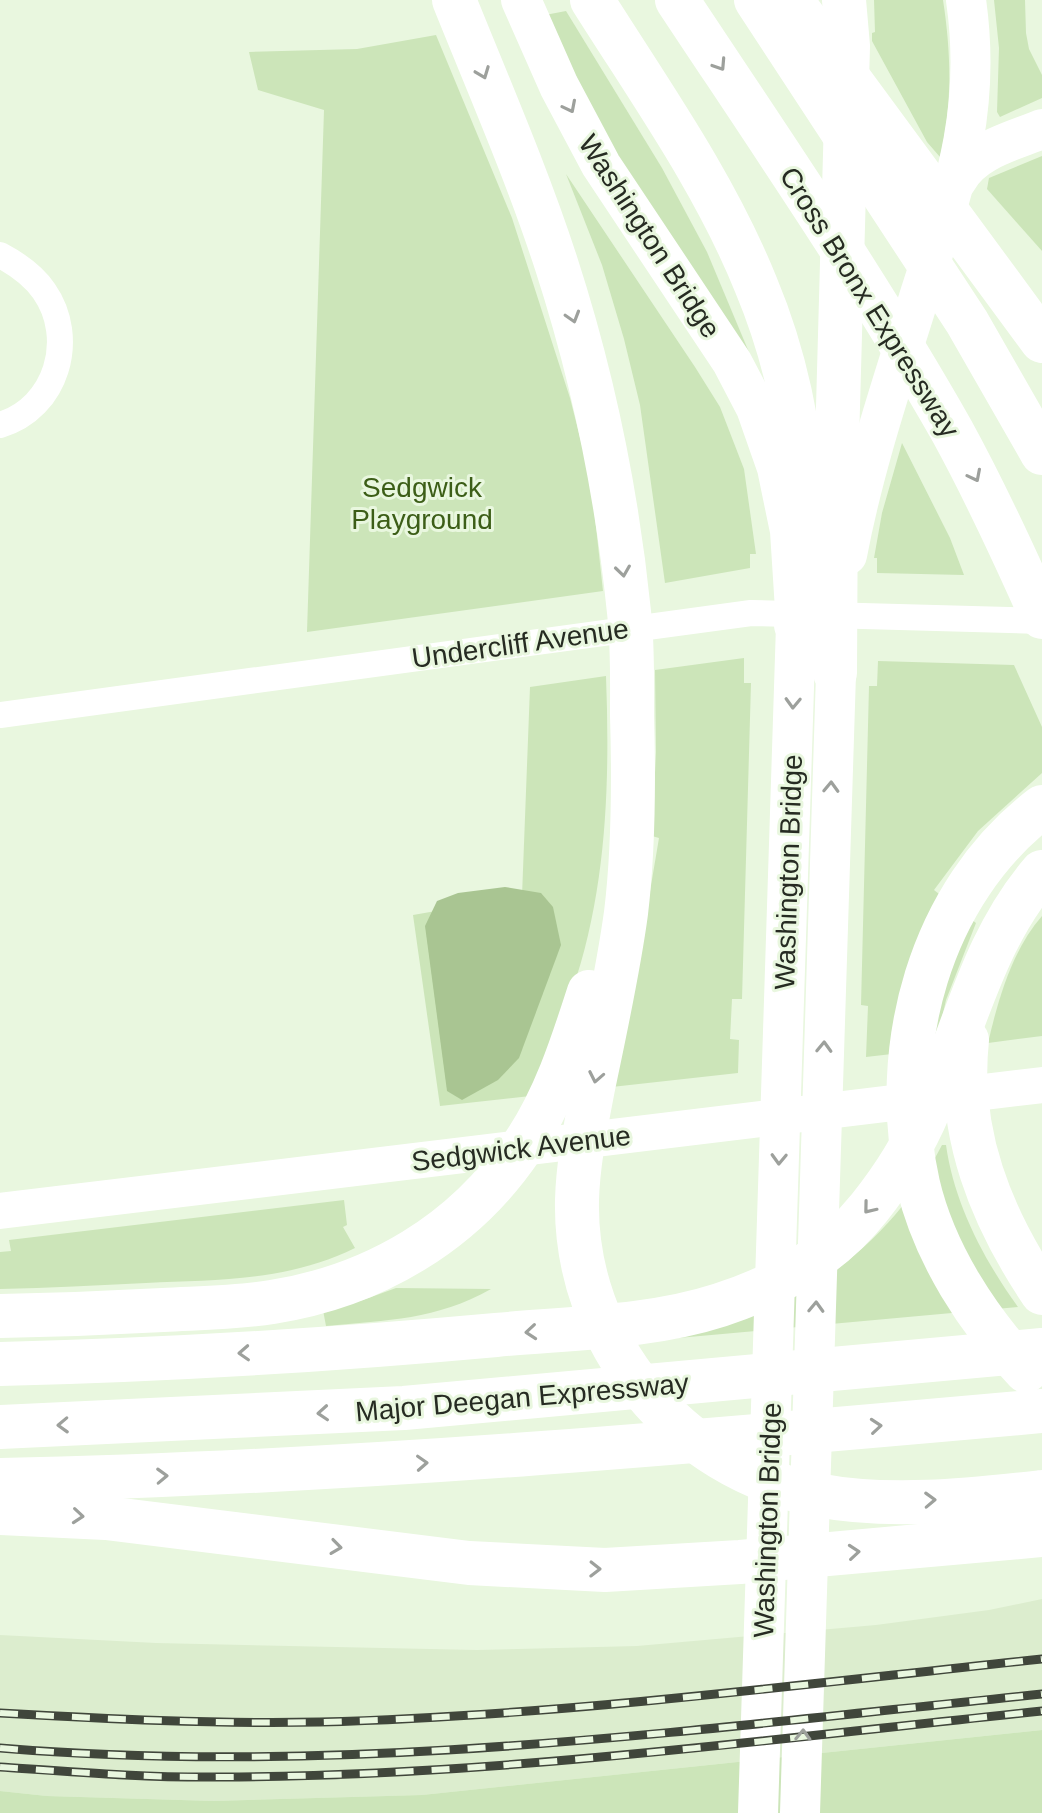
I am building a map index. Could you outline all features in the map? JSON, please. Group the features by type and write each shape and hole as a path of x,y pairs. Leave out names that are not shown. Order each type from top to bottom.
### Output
{"highway":[{"path":"454,0 555,259 594,396 608,464 630,614 633,734 628,805 618,878 597,968 600,998 577,1201 584,1270 598,1317 619,1358 644,1393 677,1427 711,1453 756,1477 800,1491 844,1499 897,1501 1042,1492"},
{"path":"592,0 694,162 757,285 780,358 798,440 806,525 797,556 796,625"},
{"name":"Cross Bronx Expressway","path":"677,0 866,288 925,384 979,483 1042,619"},
{"path":"756,0 967,322 1042,453"},
{"path":"791,0 1042,341"},
{"path":"835,673 846,17"},
{"path":"1042,807 996,851 955,907 927,973 916,1023 909,1102 913,1157 927,1212 965,1290 998,1338 1042,1387"},
{"path":"0,1364 358,1346 623,1323 685,1315 765,1289 816,1260 847,1233 895,1174 960,1046 978,983 1005,922 1042,872"},
{"path":"0,1316 253,1305 317,1292 374,1273 410,1254 443,1232 507,1169 524,1146 568,1054 600,998"},
{"path":"960,1046 966,1108 980,1170 1009,1240 1042,1293"},
{"path":"932,1360 1042,1335"},
{"name":"Major Deegan Expressway","path":"0,1427 404,1408 1042,1350"},
{"name":"Major Deegan Expressway","path":"0,1480 213,1474 443,1462 1042,1411"},
{"path":"0,1513 106,1518 469,1563 605,1570 740,1562 1042,1535"}],"main road":[{"name":"Washington Bridge","path":"521,0 559,86 601,165 744,384 777,468 797,556"},
{"name":"Washington Bridge","path":"800,1813 835,673 841,590 857,506 957,180 971,81 971,41 966,0"},
{"path":"957,180 965,167 980,156 1042,129"},
{"name":"Washington Bridge","path":"758,1813 796,625"},
{"name":"Sedgwick Avenue","path":"0,1211 1042,1085"}],"street":[{"path":"0,255 25,271 44,291 56,316 60,346 56,372 43,395 27,411 0,425"},
{"name":"Undercliff Avenue","path":"0,715 566,637 770,613 1042,619"}],"shaded area":[{"path":"1042,1599 1042,1730 422,1795 214,1801 47,1796 0,1791 0,1635 156,1643 477,1650 637,1646 876,1625 989,1610"}],"green space":[{"path":"874,0 943,0 949,79 947,118 940,157 927,142 872,41 872,33 875,32"},
{"path":"994,0 1025,0 1029,49 1042,75 1042,98 1000,117 997,112 999,48"},
{"path":"566,11 662,168 707,252 751,357 623,170 545,15"},
{"name":"Sedgwick Playground","path":"436,35 512,218 570,398 591,481 603,591 307,632 324,110 258,90 249,52 357,49"},
{"path":"1042,156 1042,251 987,189 989,178"},
{"path":"566,174 720,407 744,469 756,554 750,554 750,568 665,583 640,405 602,265"},
{"path":"902,443 950,538 964,575 877,573 877,558 874,558 882,513"},
{"path":"744,658 744,683 751,683 742,999 732,999 730,1039 739,1040 738,1073 440,1106 413,915 522,896 530,687 606,676 604,835 593,914 572,991 631,1004 659,838 652,836 656,752 655,670"},
{"path":"878,661 1014,665 1042,727 1042,773 978,831 934,890 976,923 946,1000 935,1049 866,1057 868,1006 861,1005 869,686 877,686"},
{"path":"505,887 541,893 553,907 561,945 519,1058 498,1080 462,1100 447,1091 425,926 437,901 458,893"},
{"path":"1042,916 1042,1036 988,1043 1014,960"},
{"path":"942,1145 946,1145 956,1188 972,1230 1018,1307 667,1339 826,1277 861,1249 892,1218 919,1183"},
{"path":"344,1200 347,1225 343,1227 355,1248 304,1267 227,1279 0,1289 0,1252 11,1251 9,1240"},
{"path":"396,1288 491,1289 431,1313 326,1326 323,1310"},
{"path":"1042,1730 1042,1813 0,1813 0,1791 47,1796 214,1801 422,1795"}],"railway":[{"path":"0,1713 240,1722 410,1719 681,1698 1042,1659"},
{"path":"0,1748 131,1755 261,1757 392,1753 652,1734 1042,1694"},
{"path":"0,1767 195,1777 428,1770 633,1754 1042,1711"}]}
